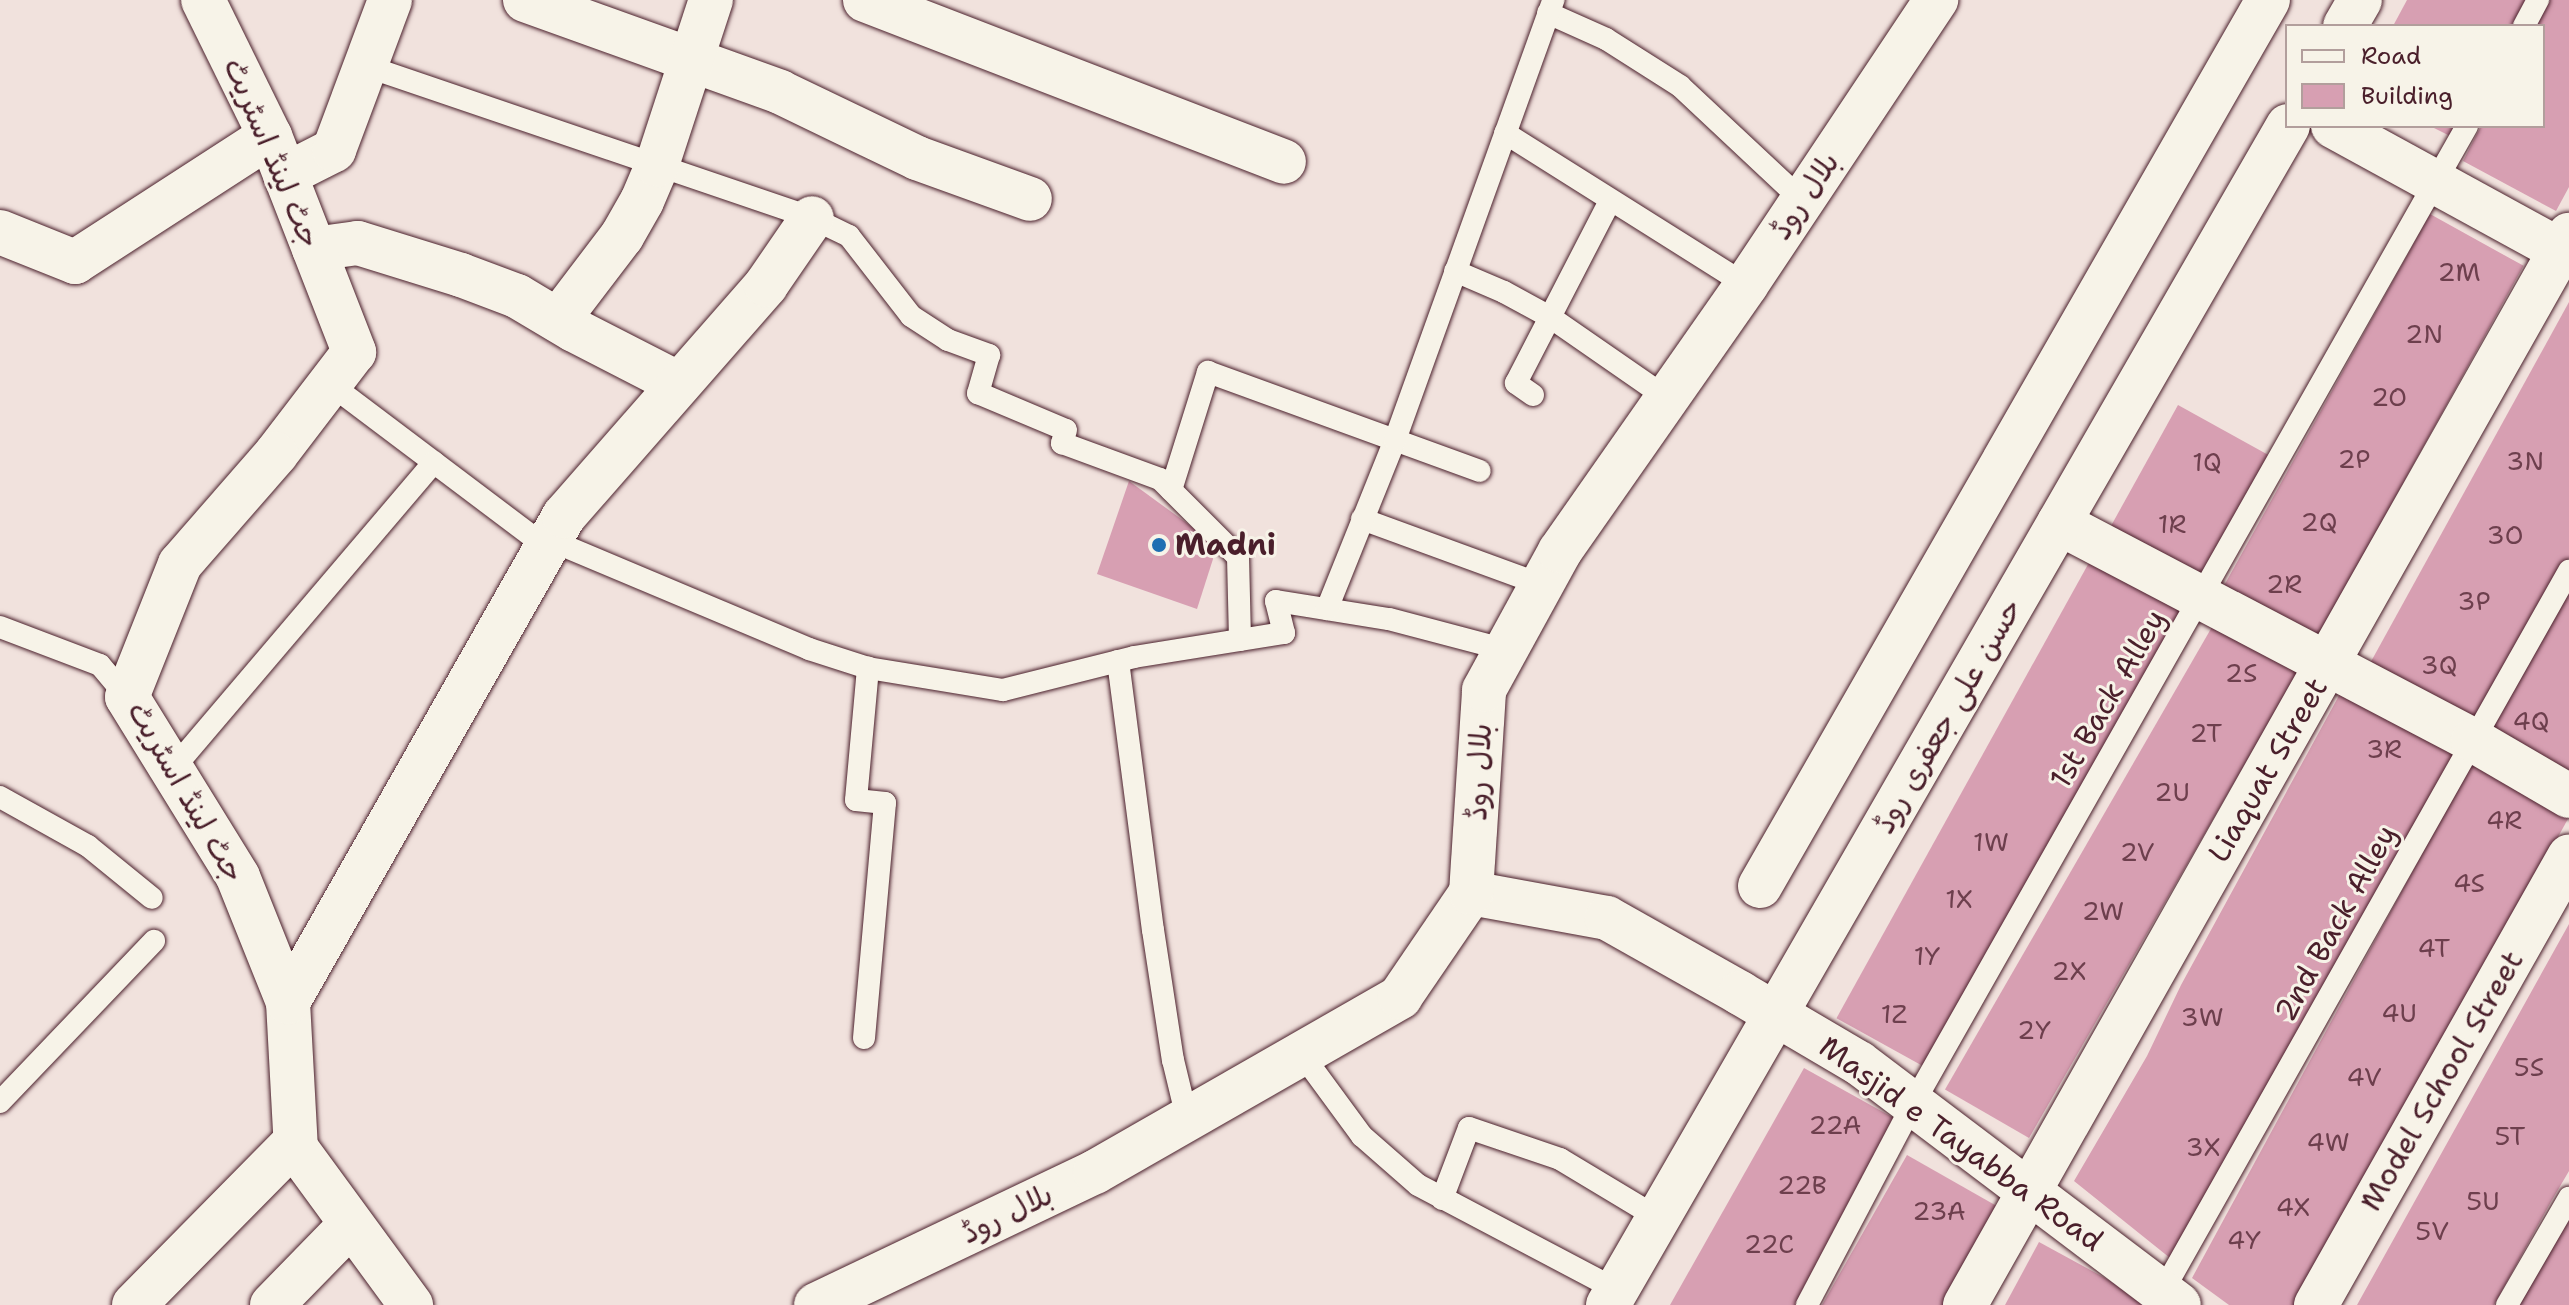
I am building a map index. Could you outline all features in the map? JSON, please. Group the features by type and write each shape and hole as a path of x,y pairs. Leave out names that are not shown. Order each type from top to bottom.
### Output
{"street":[{"name":"جٹ لینڈ اسٹریٹ","path":"203,0 277,155 354,352 276,454 180,564 127,697 238,877 288,1002 296,1148 411,1305"},
{"path":"0,232 75,262 277,155 334,150 390,0"},
{"path":"525,0 780,92 917,158 1030,199"},
{"path":"558,320 622,236 657,165 711,0"},
{"path":"865,0 1284,162"},
{"path":"1760,886 2268,0"},
{"path":"2346,24 2360,0"},
{"name":"بلال روڈ","path":"816,1305 1095,1172 1400,997 1471,893 1484,690 1560,551 1802,200 1917,6"},
{"name":"حسن علی جعفری روڈ","path":"1612,1298 2287,128"},
{"path":"2337,128 2435,182 2566,247"},
{"path":"288,1002 564,516 766,285 812,218"},
{"path":"314,249 358,243 517,296 679,384"},
{"name":"Liaquat Street","path":"1965,1305 2566,247"},
{"path":"2059,523 2327,667 2473,740 2569,796"},
{"name":"Model School Street","path":"2316,1305 2569,857"},
{"name":"Masjid e Tayabba Road","path":"1471,893 1607,918 1776,1014 1859,1063 2165,1301"},
{"path":"134,1305 295,1142"},
{"path":"272,1305 351,1224"}],"lane":[{"path":"2525,24 2538,0"},
{"path":"1327,609 1395,440 1550,6 1680,86 1802,200"},
{"path":"366,66 812,218 849,236 911,316 948,340 989,355 978,393 1066,430 1062,443 1160,479 1238,557 1240,640"},
{"name":"1st Back Alley","path":"1807,1305 1913,1104 2466,128"},
{"path":"1505,133 1746,285"},
{"path":"1533,395 1516,383 1610,201"},
{"path":"1455,271 1504,292 1550,317 1667,398"},
{"path":"1171,490 1208,372 1480,471"},
{"path":"330,384 548,544 749,626 868,668 1003,690 1118,661 1284,633 1276,601 1389,619 1506,650"},
{"path":"172,770 434,462"},
{"path":"1362,519 1542,585"},
{"name":"2nd Back Alley","path":"2165,1301 2569,571"},
{"path":"0,627 100,665 127,697"},
{"path":"1118,661 1153,930 1173,1060 1187,1118"},
{"path":"864,1038 885,803 856,800 868,668"},
{"path":"0,797 88,846 152,898"},
{"path":"0,1102 154,941"},
{"path":"1301,1053 1362,1136 1418,1185 1612,1298"},
{"path":"1442,1199 1469,1128 1560,1159 1658,1218"},
{"path":"2507,1305 2569,1198"}],"building":[{"path":"2407,0 2527,0 2515,24 2394,24"},
{"path":"2550,0 2569,0 2569,187 2556,211 2463,161 2480,128 2545,128 2545,24 2537,24"},
{"path":"2434,128 2459,128 2454,138"},
{"path":"2430,214 2524,266 2315,643 2221,591"},
{"path":"2569,302 2569,558 2476,727 2368,667"},
{"path":"2178,405 2272,457 2204,582 2109,529"},
{"name":"Madni","path":"1129,481 1210,540 1213,559 1197,609 1097,574"},
{"path":"2091,559 2185,611 1930,1070 1836,1018"},
{"path":"2569,586 2569,780 2486,733"},
{"path":"2216,620 2300,668 2029,1138 1945,1089"},
{"path":"2342,690 2457,752 2175,1262 2074,1181 2147,1056 2181,985"},
{"path":"2473,760 2569,817 2301,1305 2229,1305 2192,1278"},
{"path":"2569,924 2569,1171 2494,1305 2357,1305"},
{"path":"1804,1068 1901,1122 1798,1305 1670,1305"},
{"path":"1907,1155 2002,1209 1948,1305 1822,1305"},
{"path":"2569,1206 2569,1305 2516,1305"},
{"path":"2039,1242 2149,1302 2148,1305 2005,1305"}],"place":[{"name":"Madni","path":"1159,545"}]}
